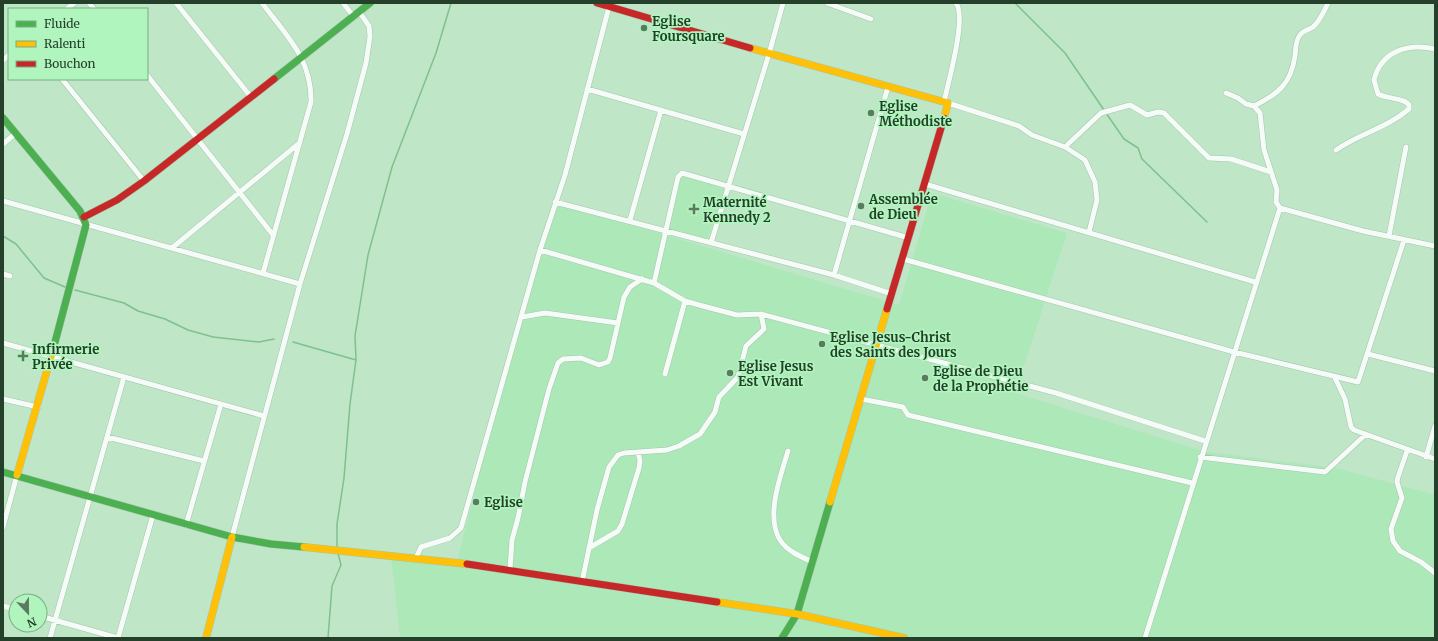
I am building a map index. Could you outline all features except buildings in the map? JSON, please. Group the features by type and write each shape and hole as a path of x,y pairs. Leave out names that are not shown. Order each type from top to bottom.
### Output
{"street":[{"path":"176,3 251,97"},
{"path":"262,3 303,57 312,88 311,102 297,146 263,273"},
{"path":"206,638 300,284 347,134 366,63 370,36 369,26 343,3"},
{"path":"3,527 52,357 85,221 144,181 357,15 370,3"},
{"path":"597,3 609,5 769,54 946,103 1014,124 1032,135 1065,147 1085,160 1095,182 1097,200 1089,232"},
{"path":"711,243 769,54 783,3"},
{"path":"827,3 871,19"},
{"path":"1254,106 1274,96 1283,87 1290,76 1294,65 1296,44 1299,35 1314,26 1328,3"},
{"path":"782,638 797,614 924,184 946,103 960,27 961,12 958,4"},
{"path":"416,558 421,547 450,538 461,528 540,250 564,175 609,5"},
{"path":"1336,150 1356,138 1394,120 1408,109 1409,105 1404,100 1385,98 1378,94 1374,80 1381,65 1390,56 1404,48 1416,47 1435,49"},
{"path":"148,77 273,235"},
{"path":"63,80 144,181"},
{"path":"834,275 888,87"},
{"path":"587,89 744,134"},
{"path":"1226,93 1238,98 1246,104 1254,106 1260,113 1262,137 1277,190 1277,205 1280,208 1404,240 1435,246"},
{"path":"1065,147 1102,113 1130,105 1147,115 1158,112 1164,113 1209,158 1230,159 1271,172"},
{"path":"630,220 661,110"},
{"path":"3,118 85,221"},
{"path":"3,144 15,134"},
{"path":"172,248 297,146"},
{"path":"1389,236 1406,147"},
{"path":"654,283 680,174 682,173 909,238"},
{"path":"924,184 1255,282"},
{"path":"3,201 85,221 172,248 300,284"},
{"path":"555,202 630,220 834,275 892,294"},
{"path":"1145,638 1200,456 1280,208"},
{"path":"903,259 1234,352 1335,378 1358,382 1404,240"},
{"path":"540,250 654,283 685,301 737,315 761,314 1056,393 1205,441"},
{"path":"3,274 10,276"},
{"path":"510,569 512,540 525,482 549,389 558,363 566,358 584,359 599,365 608,362 626,291 642,279"},
{"path":"665,374 685,301"},
{"path":"522,317 545,313 618,323"},
{"path":"582,582 609,467 618,455 667,450 679,446 700,434 715,412 719,397 738,376 746,346 764,329 761,314"},
{"path":"3,343 264,416"},
{"path":"1368,354 1435,371"},
{"path":"50,638 124,377"},
{"path":"1335,378 1345,399 1351,427 1364,435 1435,459"},
{"path":"3,399 38,407"},
{"path":"861,399 903,407 908,415 1192,484"},
{"path":"186,525 221,404"},
{"path":"1426,457 1435,426"},
{"path":"1200,456 1325,472 1364,435"},
{"path":"107,437 204,461"},
{"path":"788,451 774,507 776,532 786,547 801,557 813,562"},
{"path":"1408,451 1397,482 1402,498 1391,529 1393,541 1400,551 1421,562 1435,573"},
{"path":"589,548 618,531 622,524 639,468 640,461 638,452"},
{"path":"3,472 232,537 271,544 510,569 582,582 797,614 904,638"},
{"path":"48,618 118,638 153,515"}],"shaded area":[{"name":"Maternité Kennedy 2","path":"680,174 725,189 707,240 666,229"},
{"path":"932,193 1067,233 1015,393 1206,452 1336,468 1435,495 1435,638 400,638 391,556 457,562 501,387 555,202 899,305"}],"waterway":[{"path":"337,549 337,524 344,478 350,404 356,360 355,336 368,255 392,167 436,53 451,3"},
{"path":"1015,3 1065,53 1104,110"},
{"path":"1106,113 1124,139 1138,148 1142,159 1207,222"},
{"path":"3,236 16,244 44,278 65,287"},
{"path":"75,290 124,303 138,311 165,319 188,330 213,337 259,342 274,339"},
{"path":"293,342 356,360"},
{"path":"328,638 332,586 341,565 338,553"}],"traffic: fast":[{"path":"274,79 370,3"},
{"path":"3,118 80,211 86,225 54,346"},
{"path":"3,472 232,537 271,544 304,547"},
{"path":"782,638 797,614 830,502"}],"traffic: slow":[{"path":"750,48 948,103 944,118"},
{"path":"830,502 887,309"},
{"path":"17,475 54,346"},
{"path":"206,638 232,537"},
{"path":"304,547 467,564"},
{"path":"717,602 797,614 904,638"}],"traffic: jam":[{"path":"597,3 750,48"},
{"path":"84,217 117,200 144,181 274,79"},
{"path":"887,309 944,118"},
{"path":"467,564 717,602"}],"place":[{"name":"Eglise Foursquare","path":"644,28"},
{"name":"Eglise Méthodiste","path":"871,113"},
{"name":"Assemblée de Dieu","path":"861,206"},
{"name":"Maternité Kennedy 2","path":"694,209"},
{"name":"Eglise Jesus-Christ des Saints des Jours","path":"822,344"},
{"name":"Infirmerie Privée","path":"23,356"},
{"name":"Eglise Jesus Est Vivant","path":"730,373"},
{"name":"Eglise de Dieu de la Prophétie","path":"925,378"},
{"name":"Eglise","path":"476,502"}]}
